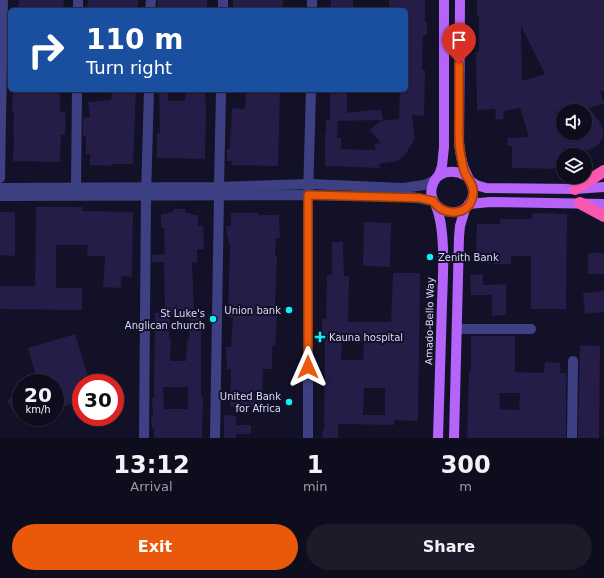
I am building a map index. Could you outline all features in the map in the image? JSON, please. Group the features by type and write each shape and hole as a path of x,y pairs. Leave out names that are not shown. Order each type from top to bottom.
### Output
{"highway":[{"path":"575,189 604,171"},
{"path":"580,203 604,216"}],"main road":[{"path":"444,0 444,148 442,166 432,186 431,194 435,203 442,210 449,213 456,212 467,206 482,202 604,204"},
{"path":"454,438 459,237 460,226 473,194 473,186 468,179 462,164 459,144 460,0"},
{"path":"437,178 446,172 453,171 460,172 476,185 486,188 575,189 604,187"},
{"name":"Amado-Bello Way","path":"435,203 440,214 442,233 438,438"}],"street":[{"path":"0,178 3,0"},
{"path":"76,188 77,92"},
{"path":"144,438 146,192 149,92"},
{"path":"215,438 221,92"},
{"path":"308,438 308,195 310,184 311,92"},
{"path":"219,192 310,184 403,188 424,185 437,178"},
{"path":"0,188 76,188 146,192"},
{"path":"0,196 146,192 219,192 412,198 435,203"},
{"path":"457,329 531,329"},
{"path":"572,438 573,361"}],"building":[{"path":"19,0 64,0 63,8 18,8"},
{"path":"88,0 138,0 138,8 87,8"},
{"path":"158,0 207,0 207,8 157,8"},
{"path":"233,0 283,0 282,8 233,8"},
{"path":"331,0 353,0 353,8 331,8"},
{"path":"389,0 425,0 425,22 427,22 427,35 423,35 422,70 425,70 424,116 412,115 415,139 405,155 398,161 379,164 380,168 325,166 325,133 326,120 330,120 330,92 347,92 347,113 381,110 383,120 338,121 337,138 341,138 341,149 376,150 374,144 381,143 370,130 380,121 399,119 400,92 408,92 408,8 389,8"},
{"path":"477,0 604,0 604,91 600,91 604,104 592,107 592,104 556,104 556,140 592,140 592,112 601,124 603,130 603,138 598,145 592,148 556,148 556,169 512,168 512,146 508,146 507,138 529,137 520,108 503,111 504,119 496,120 495,109 477,110 476,52 479,52 479,16 477,16","holes":["521,26 545,74 522,81"]},
{"path":"13,92 60,92 60,112 66,113 65,135 61,135 60,162 13,161 14,111 12,111"},
{"path":"112,92 136,92 133,164 111,164 111,166 90,165 90,154 86,154 86,136 83,136 83,118 90,117 88,102 111,100"},
{"path":"159,92 168,92 168,101 185,101 185,92 205,92 205,159 157,158 157,133 160,133"},
{"path":"246,92 280,92 278,166 231,165 232,161 227,161 227,149 230,149 232,108 245,109"},
{"path":"36,207 82,207 82,211 133,212 132,277 122,276 121,288 103,287 105,256 87,256 88,245 56,245 56,288 82,288 82,310 0,309 0,286 35,286"},
{"path":"173,209 185,209 185,213 198,215 198,226 203,226 204,249 197,249 197,262 192,262 194,311 203,311 201,340 201,397 203,397 202,438 154,438 154,428 152,428 151,416 153,416 152,398 154,398 155,313 165,313 164,262 152,262 152,255 165,254 164,228 161,228 161,214 173,212","holes":["190,314 189,340 187,340 186,361 170,361 170,315","163,387 188,387 188,409 164,409"]},
{"path":"0,212 15,212 15,256 0,255"},
{"path":"231,213 279,215 280,238 276,238 275,256 277,256 275,304 278,304 275,346 272,346 272,369 263,369 262,407 230,407 231,369 227,369 226,347 231,347 233,318 228,317 230,244 227,237 226,226 231,226"},
{"path":"532,213 567,214 566,309 531,309 531,256 511,256 511,264 494,264 494,256 476,256 477,224 500,224 500,219 532,219"},
{"path":"364,222 391,223 390,267 363,266"},
{"path":"332,242 343,242 344,276 349,276 348,322 391,322 393,273 420,273 418,421 394,420 394,425 338,424 338,438 322,438 324,430 325,335 322,335 322,319 326,319 327,275 332,275","holes":["342,342 364,342 363,360 341,360","364,388 385,388 385,415 363,415"]},
{"path":"588,253 604,253 604,274 588,274"},
{"path":"483,274 483,285 506,284 506,315 492,316 492,295 471,295 470,275"},
{"path":"604,291 604,312 585,314 583,293"},
{"path":"75,334 87,374 72,374 72,404 64,406 64,374 35,374 28,348"},
{"path":"471,336 515,336 515,372 544,373 545,362 560,363 560,373 566,373 566,438 467,438 469,371 471,371","holes":["499,393 520,393 519,410 500,409"]},
{"path":"580,345 600,346 599,438 578,438"},
{"path":"12,398 12,410 7,400"},
{"path":"224,415 236,416 236,425 251,425 251,434 236,434 236,438 224,438"}],"place":[{"name":"Zenith Bank","path":"430,257"},
{"name":"Union bank","path":"289,310"},
{"name":"St Luke's Anglican church","path":"213,319"},
{"name":"Kauna hospital","path":"320,337"},
{"name":"United Bank for Africa","path":"289,402"}],"route":[{"path":"308,367 308,195 420,198 433,201 436,206 449,213 461,211 467,207 472,201 473,186 466,176 460,156 459,64"}]}
